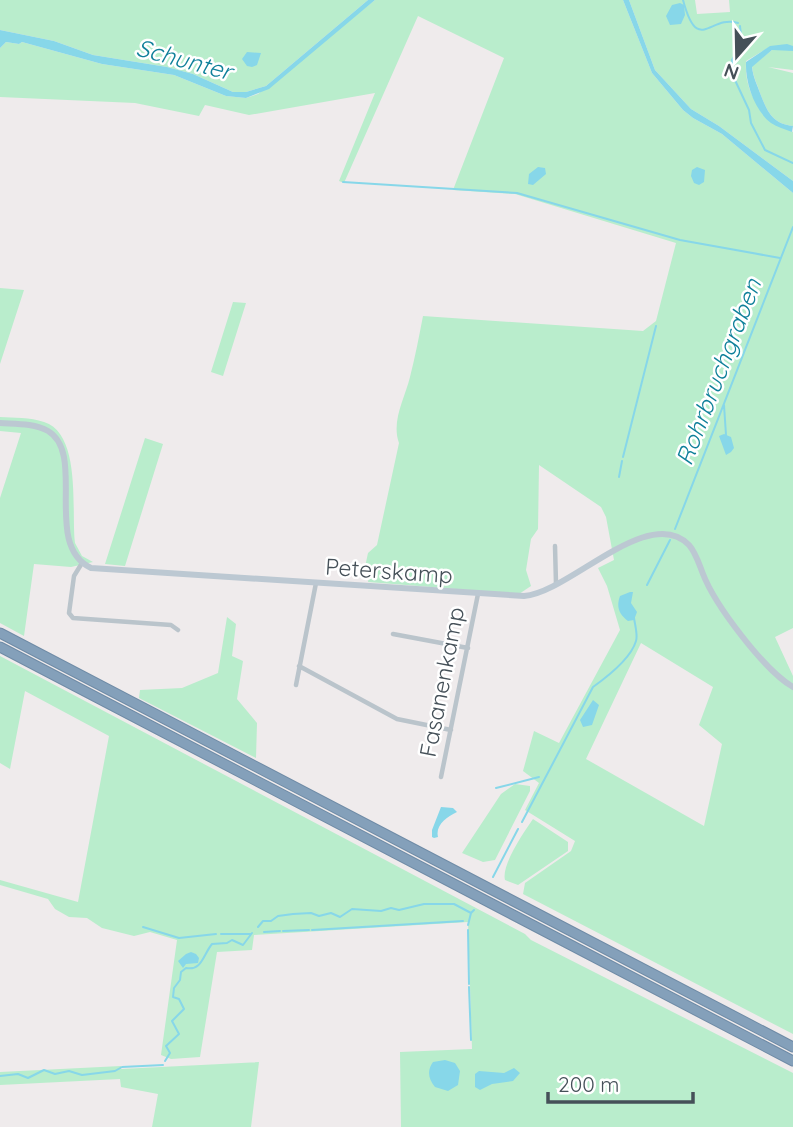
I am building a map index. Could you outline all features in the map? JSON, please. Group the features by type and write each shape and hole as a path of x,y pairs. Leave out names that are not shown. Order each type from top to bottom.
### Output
{"highway":[{"path":"0,633 793,1047"},
{"path":"0,648 793,1061"}],"street":[{"path":"0,423 38,427 48,431 56,439 63,459 69,543 74,555 82,563 74,579 69,613 73,618 171,625 178,630"},
{"name":"Peterskamp","path":"82,563 99,570 530,596 645,536 659,533 687,543 715,598 737,628 774,671 793,687"},
{"path":"555,546 556,584"},
{"path":"296,685 316,583"},
{"name":"Fasanenkamp","path":"441,777 478,594"},
{"path":"393,634 468,649"},
{"path":"299,666 397,719 451,730"}],"green space":[{"path":"0,0 368,0 266,86 246,92 233,92 193,74 167,67 93,55 54,41 0,30"},
{"path":"375,0 623,0 652,73 683,110 722,134 793,193 793,628 775,637 793,676 793,1034 523,894 525,883 571,851 575,841 525,810 539,783 523,771 534,731 559,743 620,630 607,586 598,568 614,560 606,517 601,507 539,465 538,529 531,539 526,570 531,586 519,594 368,582 370,572 365,567 368,553 377,545 399,443 398,418 423,316 643,331 656,321 676,243 515,194 453,190 504,58 418,16 344,183 339,181 375,93 249,115 205,105 199,116 135,103 0,97 0,48 6,42 22,42 102,64 174,75 226,96 246,98 258,94","holes":["641,643 713,687 699,725 722,744 704,826 586,759"]},
{"path":"629,0 695,0 697,14 730,12 729,0 793,0 793,46 771,46 746,61 746,74 752,95 764,112 793,132 793,181 719,126 691,109 655,70"},
{"path":"772,50 793,51 793,70 768,67 793,73 793,126 780,123 768,111 752,66"},
{"path":"0,288 24,290 0,364"},
{"path":"233,302 246,303 223,376 211,372"},
{"path":"0,417 28,418 44,422 56,429 64,441 72,475 75,543 82,556 93,562 71,567 34,564 24,636 0,623 0,498 21,433 0,431"},
{"path":"145,438 163,444 125,566 105,564"},
{"path":"227,617 236,624 232,656 243,661 237,699 257,723 256,758 139,698 140,690 182,688 218,673"},
{"path":"0,656 525,934 531,940 793,1073 793,1127 401,1127 400,1052 472,1049 468,922 254,935 252,950 217,952 200,1057 171,1059 161,1055 177,940 150,932 134,936 102,928 87,918 69,917 55,909 48,899 0,885 0,880 78,902 109,736 25,691 10,769 0,763"},
{"path":"515,784 530,786 530,791 495,860 483,862 462,853 501,794"},
{"path":"533,819 568,842 568,851 518,885 505,880 506,866"},
{"path":"259,1062 251,1127 152,1127 158,1094 121,1087 120,1079 0,1085 0,1072"}],"water":[{"path":"368,0 375,0 269,89 246,98 226,96 174,75 102,64 22,42 6,42 0,48 0,30 54,41 93,55 167,67 193,74 233,92 246,92 266,86"},
{"path":"623,0 629,0 655,70 691,109 719,126 793,181 793,193 722,134 683,110 652,73"},
{"path":"672,5 684,5 685,15 681,24 670,25 666,16"},
{"path":"770,46 793,46 793,51 772,50 752,67 768,111 780,123 793,126 792,132 771,123 760,111 749,87 746,70 746,62"},
{"path":"247,52 261,53 257,65 247,66 242,59"},
{"path":"538,167 545,168 546,174 533,185 528,184 529,174"},
{"path":"697,167 705,170 704,182 699,185 694,183 691,176 692,170"},
{"path":"724,434 731,437 734,448 726,455 719,436"},
{"path":"633,592 631,603 637,612 634,620 628,621 620,613 618,604 620,596"},
{"path":"593,700 599,705 592,725 583,727 580,720"},
{"path":"441,807 453,808 457,812 443,822 438,829 438,837 434,838 432,830"},
{"path":"191,952 199,958 198,963 186,964 183,968 178,961"},
{"path":"445,1060 455,1063 460,1071 458,1085 448,1091 435,1087 429,1074 433,1062"},
{"path":"514,1068 520,1073 513,1081 492,1084 480,1090 475,1087 475,1074 479,1071 504,1073"}],"waterway":[{"path":"683,0 694,26 700,30 720,23 738,23"},
{"path":"740,26 742,43 732,60 734,78 749,110 751,123 765,150 793,163"},
{"path":"343,182 517,193 680,240 780,258"},
{"name":"Rohrbruchgraben","path":"675,529 793,227"},
{"path":"623,457 656,326"},
{"path":"724,405 726,435"},
{"path":"619,477 622,461"},
{"name":"Rohrbruchgraben","path":"647,585 670,540"},
{"name":"Rohrbruchgraben","path":"522,822 593,687 618,667 633,647 637,636 634,618"},
{"path":"496,788 539,777"},
{"name":"Rohrbruchgraben","path":"493,877 518,829"},
{"name":"Rohrbruchgraben","path":"258,927 263,921 271,921 278,916 311,913 319,916 331,913 340,917 352,909 381,911 424,904 454,904 471,913 474,910"},
{"path":"468,925 471,913"},
{"path":"312,930 463,921"},
{"path":"143,927 179,938 216,934"},
{"path":"283,931 309,930"},
{"path":"468,930 469,984"},
{"path":"264,932 280,931"},
{"name":"Rohrbruchgraben","path":"165,1061 170,1053 166,1046 179,1034 172,1021 184,1009 179,999 173,997 181,972 199,965 212,944 232,940 243,945 252,933"},
{"path":"221,934 251,934"},
{"path":"469,987 471,1040"},
{"name":"Rohrbruchgraben","path":"0,1076 18,1074 28,1078 44,1070 55,1074 69,1071 82,1075 115,1071 122,1067 163,1065"}],"water label":[{"name":"Schunter","path":"184,60"}]}
